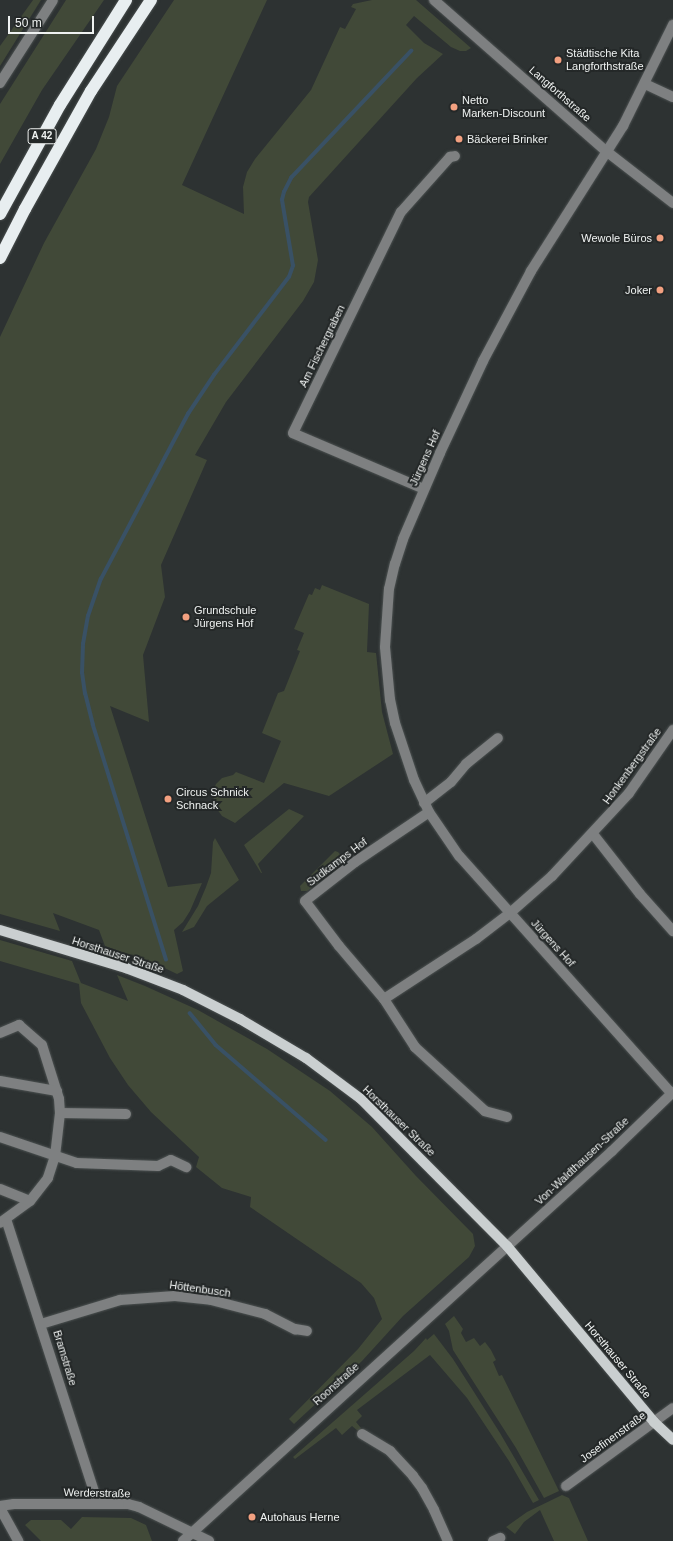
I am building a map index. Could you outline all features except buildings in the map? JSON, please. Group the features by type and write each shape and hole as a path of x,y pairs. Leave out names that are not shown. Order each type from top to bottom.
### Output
{"highway":[{"name":"A 42","path":"0,214 60,105 126,0"},
{"name":"A 42","path":"0,258 36,188 91,91 151,0"}],"main road":[{"name":"Horsthauser Straße","path":"0,930 161,980 240,1019 306,1058 361,1099 507,1246 654,1422 673,1440"}],"street":[{"path":"0,82 53,0"},
{"name":"Langforthstraße","path":"434,0 606,151 673,203"},
{"name":"Jürgens Hof","path":"672,1093 459,856 426,808 395,724 390,700 385,647 388,595 395,564 403,539 424,489 483,361 531,271 623,126 673,25"},
{"path":"644,84 673,97"},
{"name":"Am Fischergraben","path":"424,489 293,433 401,212 450,157 455,156"},
{"name":"Honkenbergstraße","path":"510,913 552,876 593,834 629,793 673,730"},
{"path":"426,808 466,764 498,738"},
{"name":"Sudkamps Hof","path":"426,808 305,901 339,946 384,999 415,1047 485,1112 507,1117"},
{"path":"593,834 640,894 673,931"},
{"path":"384,999 476,939 510,913"},
{"path":"0,1032 19,1025 42,1045 59,1099 60,1113 55,1156 48,1178 30,1201 3,1221"},
{"path":"0,1081 56,1091"},
{"name":"Von-Waldthausen-Straße","path":"507,1246 612,1151 672,1093"},
{"path":"60,1113 126,1114"},
{"path":"0,1137 77,1163 158,1166 172,1160 186,1167"},
{"path":"0,1189 30,1201"},
{"name":"Bramstraße","path":"3,1221 42,1324 98,1504"},
{"name":"Roonstraße","path":"183,1541 507,1246"},
{"name":"Höttenbusch","path":"42,1324 120,1300 147,1296 175,1296 211,1300 265,1314 295,1329 307,1331"},
{"name":"Josefinenstraße","path":"566,1486 673,1408"},
{"path":"362,1434 390,1451 413,1476 434,1510 448,1541"},
{"name":"Werderstraße","path":"0,1507 14,1504 128,1504 138,1507 209,1541"},
{"path":"0,1507 18,1541"}],"green space":[{"path":"33,0 41,0 0,66 0,46"},
{"path":"66,0 104,0 42,90 0,164 0,104"},
{"path":"174,0 267,0 182,185 244,214 243,187 247,172 255,159 311,90 340,27 345,29 356,9 351,7 353,4 372,0 416,0 471,48 466,51 460,51 451,47 414,16 406,25 424,43 443,54 417,78 309,197 308,202 318,260 314,282 303,301 226,402 195,455 207,460 161,565 165,597 143,655 149,722 110,706 168,887 202,883 190,911 183,922 174,930 183,971 177,974 156,964 105,946 99,930 53,913 60,931 0,914 0,337 44,243 96,149 109,117 117,86"},
{"path":"322,585 369,604 367,652 376,653 382,712 393,754 329,796 284,783 235,823 222,816 214,805 213,791 216,784 222,778 233,775 236,772 264,783 281,741 262,733 278,693 284,691 300,651 297,650 304,633 294,629 309,594 312,595 315,588 320,590"},
{"path":"289,809 304,816 258,864 261,873 244,845"},
{"path":"215,838 239,880 207,906 194,927 182,932 198,906 211,873 213,842"},
{"path":"335,851 338,852 345,860 345,863 307,891 301,891 300,886"},
{"path":"0,940 72,961 81,983 128,1001 117,975 145,986 198,1010 267,1049 330,1091 372,1127 416,1176 473,1234 475,1246 469,1257 403,1316 362,1361 294,1424 289,1419 358,1349 382,1319 374,1298 361,1283 250,1207 251,1197 222,1188 196,1167 199,1157 151,1112 128,1085 110,1058 81,1003 79,984 0,961"},
{"path":"454,1316 463,1329 461,1333 466,1342 474,1338 480,1346 485,1342 491,1350 496,1360 493,1362 499,1376 502,1375 559,1491 544,1498 516,1448 453,1350 449,1331 445,1324"},
{"path":"434,1334 453,1359 500,1433 539,1500 533,1503 509,1461 467,1398 430,1355 357,1410 362,1416 356,1422 361,1428 358,1431 352,1426 342,1435 336,1428 295,1459 293,1457 414,1351 426,1338 427,1340"},
{"path":"562,1495 569,1498 588,1541 554,1541 540,1510 524,1522 515,1534 506,1527 527,1512"},
{"path":"82,1517 131,1518 146,1525 152,1541 41,1541 25,1525 31,1520 61,1520 71,1529"}],"waterway":[{"path":"166,960 93,725 85,694 82,673 83,644 88,616 101,579 188,414 214,375 289,277 293,266 282,200 291,178 411,51"},
{"path":"190,1013 216,1045 326,1140"}],"place":[{"name":"Städtische Kita Langforthstraße","path":"558,60"},
{"name":"Netto Marken-Discount","path":"454,107"},
{"name":"Bäckerei Brinker","path":"459,139"},
{"name":"Wewole Büros","path":"660,238"},
{"name":"Joker","path":"660,290"},
{"name":"Grundschule Jürgens Hof","path":"186,617"},
{"name":"Circus Schnick Schnack","path":"168,799"},
{"name":"Autohaus Herne","path":"252,1517"}]}
